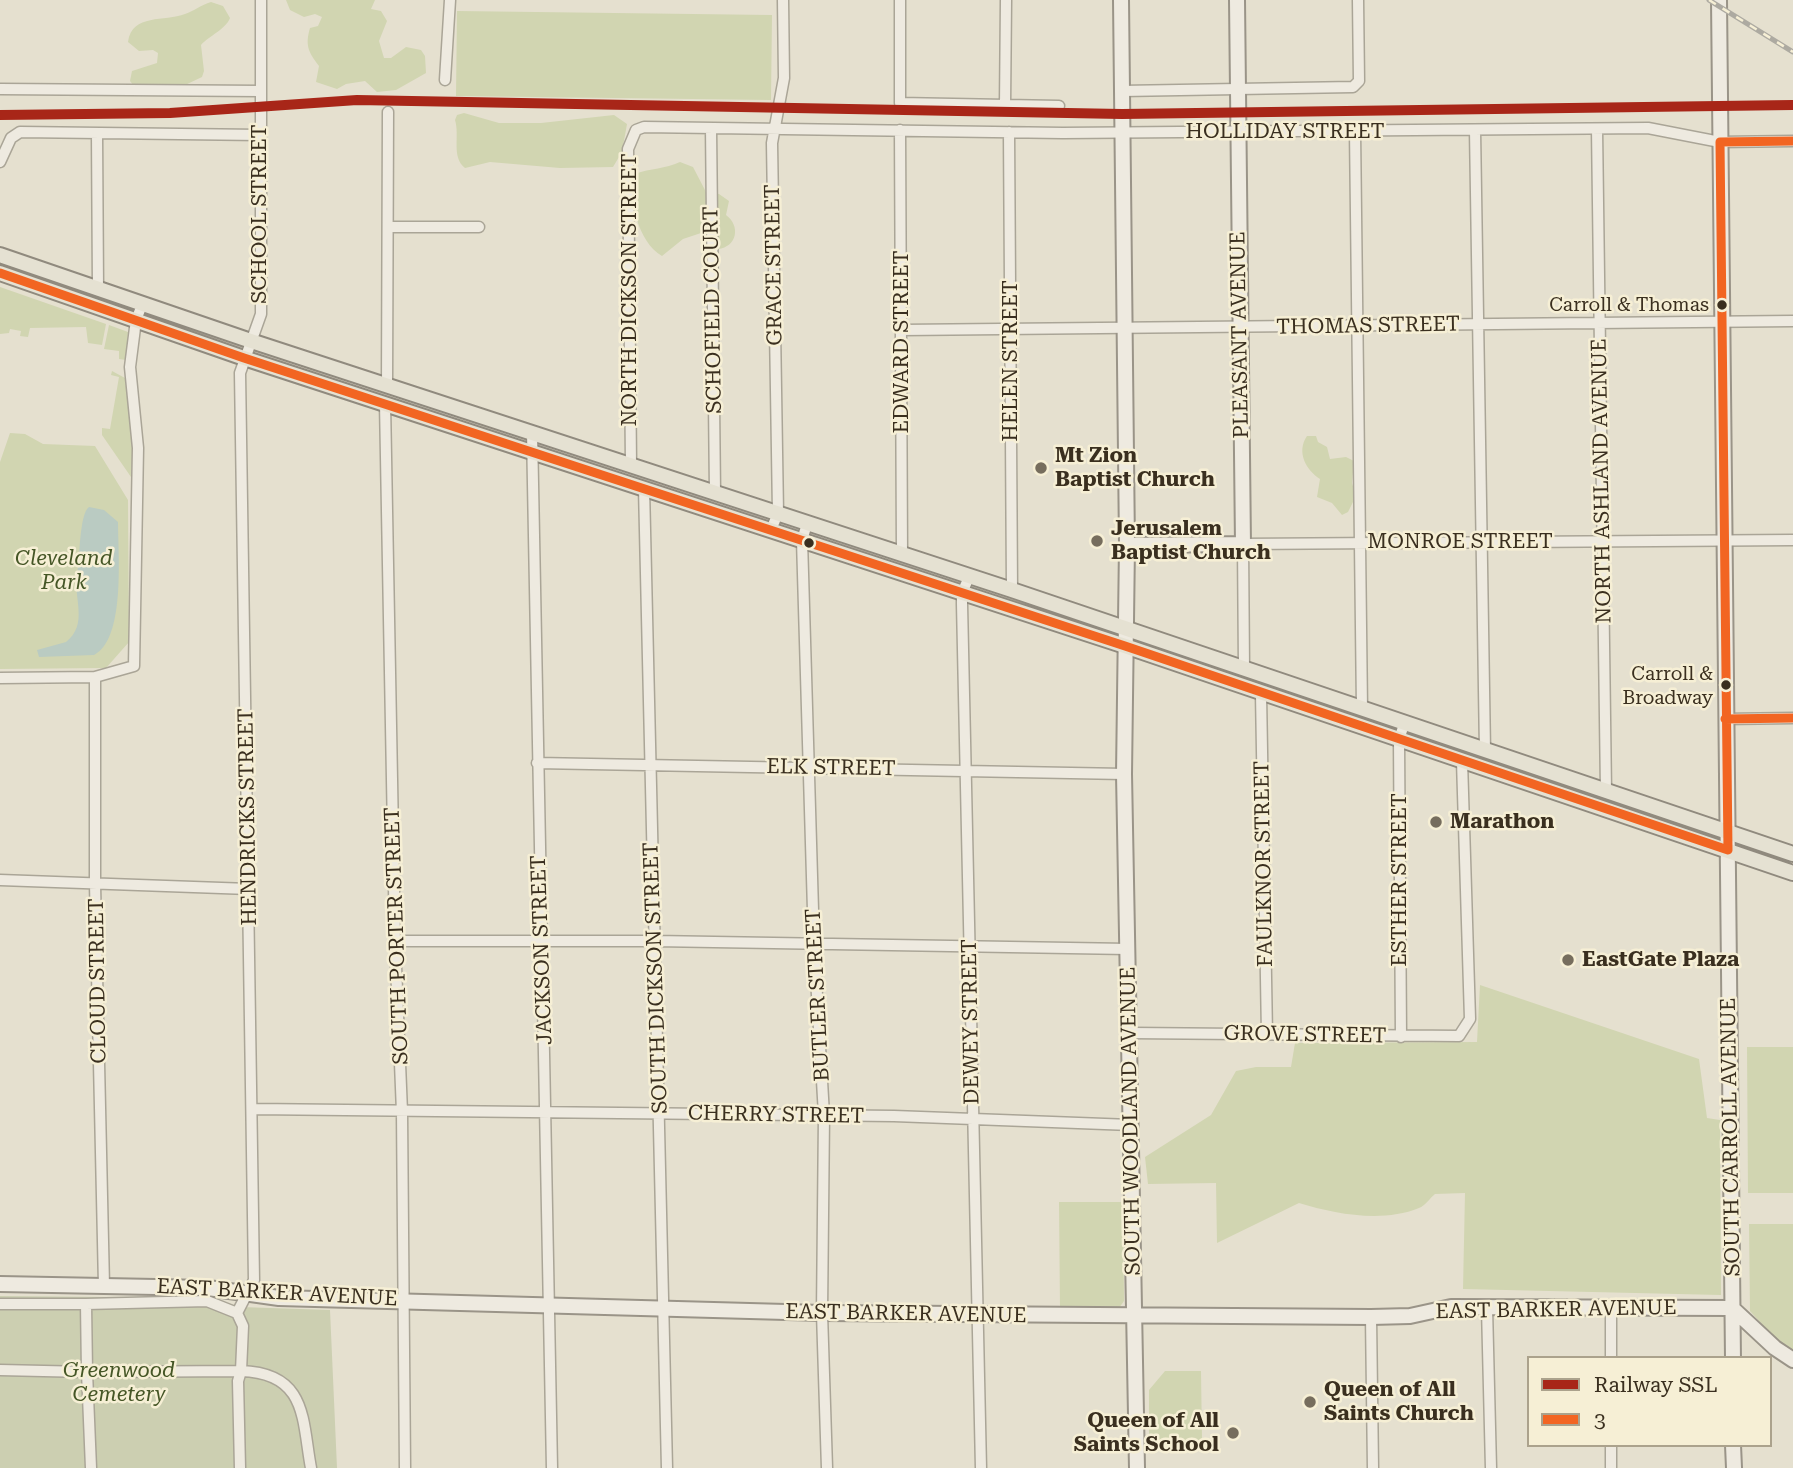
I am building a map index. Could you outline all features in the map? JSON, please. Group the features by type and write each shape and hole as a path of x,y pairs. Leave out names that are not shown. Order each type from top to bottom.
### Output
{"main road":[{"path":"0,255 251,341 1012,590 1793,854"},
{"path":"0,273 244,358 1125,646 1793,873"}],"street":[{"name":"SCHOOL STREET","path":"251,341 261,314 261,0"},
{"path":"445,80 450,0"},
{"name":"GRACE STREET","path":"771,530 778,513 772,144 784,78 783,0"},
{"path":"900,0 900,103 1059,106"},
{"path":"1005,106 1006,0"},
{"name":"SOUTH WOODLAND AVENUE","path":"1121,0 1127,545 1124,774 1131,1033 1137,1468"},
{"name":"PLEASANT AVENUE","path":"1237,0 1244,669"},
{"path":"1122,91 1353,87 1359,80 1358,0"},
{"name":"SOUTH CARROLL AVENUE","path":"1719,0 1733,1356"},
{"path":"0,89 260,91"},
{"path":"387,386 388,112"},
{"name":"NORTH DICKSON STREET","path":"631,465 628,149 636,130 644,127 775,129"},
{"name":"SCHOFIELD COURT","path":"711,128 715,493"},
{"name":"HOLLIDAY STREET","path":"775,129 1122,133 1648,128 1720,142 1793,141"},
{"name":"NORTH ASHLAND AVENUE","path":"1597,129 1606,791"},
{"name":"EDWARD STREET","path":"900,130 902,555"},
{"path":"1475,130 1485,751"},
{"path":"1355,131 1362,709"},
{"path":"0,162 12,138 20,132 260,135"},
{"name":"HELEN STREET","path":"1009,132 1012,590"},
{"path":"97,133 98,290"},
{"path":"388,227 479,227"},
{"path":"0,678 95,677 134,666 138,448 130,367 136,320 142,304"},
{"name":"THOMAS STREET","path":"902,330 1793,321"},
{"name":"HENDRICKS STREET","path":"237,1313 254,1280 254,1109 240,373 251,341"},
{"name":"SOUTH PORTER STREET","path":"385,403 395,941 402,1112 405,1468"},
{"name":"JACKSON STREET","path":"532,432 552,1468"},
{"name":"SOUTH DICKSON STREET","path":"644,488 667,1468"},
{"name":"BUTLER STREET","path":"807,524 802,540 814,944 824,1115 822,1313 827,1468"},
{"name":"MONROE STREET","path":"1127,545 1793,540"},
{"name":"DEWEY STREET","path":"969,577 962,593 964,771 981,1468"},
{"name":"CLOUD STREET","path":"95,677 104,1286"},
{"name":"FAULKNOR STREET","path":"1262,694 1267,1035"},
{"path":"1725,719 1793,718"},
{"name":"ESTHER STREET","path":"1401,1037 1399,740 1404,724"},
{"name":"GROVE STREET","path":"1131,1033 1459,1036 1470,1019 1462,761"},
{"name":"ELK STREET","path":"537,762 1124,774"},
{"path":"0,880 249,889"},
{"path":"395,941 655,941 1128,949"},
{"name":"CHERRY STREET","path":"254,1109 824,1115 1131,1125"},
{"name":"EAST BARKER AVENUE","path":"0,1284 208,1287 279,1298 822,1313 1371,1317 1410,1315 1451,1307 1732,1308"},
{"path":"0,1304 207,1301 237,1313 243,1326 242,1371 238,1381 240,1468"},
{"path":"86,1304 91,1468"},
{"path":"1487,1308 1492,1468"},
{"path":"1611,1308 1611,1356"},
{"path":"1732,1308 1775,1348 1793,1360"},
{"path":"1371,1317 1373,1468"},
{"path":"0,1370 256,1372 272,1379 295,1397 306,1423 311,1468"},
{"path":"1611,1447 1611,1468"},
{"path":"1733,1447 1734,1468"}],"green space":[{"path":"286,0 375,0 371,9 381,11 387,21 379,41 384,58 391,58 406,47 421,50 425,56 426,73 396,90 377,92 365,81 346,84 337,89 316,82 319,66 310,52 308,39 310,28 318,26 322,17 315,14 304,17 290,10"},
{"path":"211,2 223,6 230,18 225,26 201,45 204,71 202,77 183,86 134,86 130,81 132,71 157,63 158,53 153,50 139,51 128,42 136,27 150,20 185,14"},
{"path":"457,11 772,15 771,100 456,96"},
{"path":"464,113 499,123 541,123 614,115 627,124 622,152 613,167 560,168 490,162 465,168 458,158 455,120 457,115"},
{"path":"680,162 693,167 706,192 719,194 729,201 726,215 734,225 735,235 724,247 718,249 710,230 683,239 662,256 647,241 641,230 634,207 635,174"},
{"path":"0,287 106,324 102,345 88,343 86,327 30,328 28,337 20,336 21,331 10,329 9,333 0,334"},
{"path":"109,325 128,332 126,360 119,359 119,351 104,349"},
{"path":"112,371 125,378 133,445 131,477 102,435 102,428 110,429 119,377 111,375"},
{"name":"Cleveland Park","path":"10,433 25,434 43,444 95,446 128,500 129,642 106,668 0,669 0,462"},
{"path":"1307,436 1316,436 1318,442 1327,447 1330,459 1346,457 1354,461 1352,483 1356,496 1348,512 1342,515 1332,503 1317,497 1320,479 1307,466 1302,448"},
{"path":"1480,985 1699,1059 1707,1118 1720,1120 1721,1295 1463,1289 1465,1193 1435,1194 1421,1207 1405,1213 1374,1216 1328,1211 1299,1203 1217,1243 1216,1183 1148,1184 1145,1157 1211,1115 1236,1071 1256,1067 1291,1067 1295,1043 1477,1042"},
{"path":"1747,1047 1793,1047 1793,1193 1748,1193"},
{"path":"1059,1202 1123,1202 1124,1301 1119,1308 1060,1309"},
{"path":"1749,1224 1793,1224 1793,1352 1780,1344 1750,1311"},
{"name":"Greenwood Cemetery","path":"0,1296 210,1298 240,1307 330,1310 337,1468 0,1468"},
{"path":"1165,1371 1201,1371 1202,1440 1149,1441 1149,1390"}],"shaded area":[{"path":"89,507 104,510 118,522 118,594 111,632 104,646 94,655 39,657 37,650 66,642 77,627 79,610 76,584 80,538 83,518"}],"railway":[{"path":"1709,0 1793,52"}],"rail line":[{"name":"SSL","path":"0,115 170,113 357,100 1122,114 1793,105"}],"transit line":[{"name":"3","path":"0,273 244,358 1125,646 1728,850 1720,142 1793,141"},
{"name":"3","path":"1725,719 1793,718"}],"place":[{"name":"Carroll & Thomas","path":"1722,305"},
{"name":"Mt Zion Baptist Church","path":"1041,468"},
{"name":"Jerusalem Baptist Church","path":"1097,541"},
{"name":"Carroll & Broadway","path":"1726,685"},
{"name":"Marathon","path":"1436,822"},
{"name":"EastGate Plaza","path":"1568,960"},
{"name":"Queen of All Saints Church","path":"1310,1402"},
{"name":"Queen of All Saints School","path":"1233,1433"}]}
